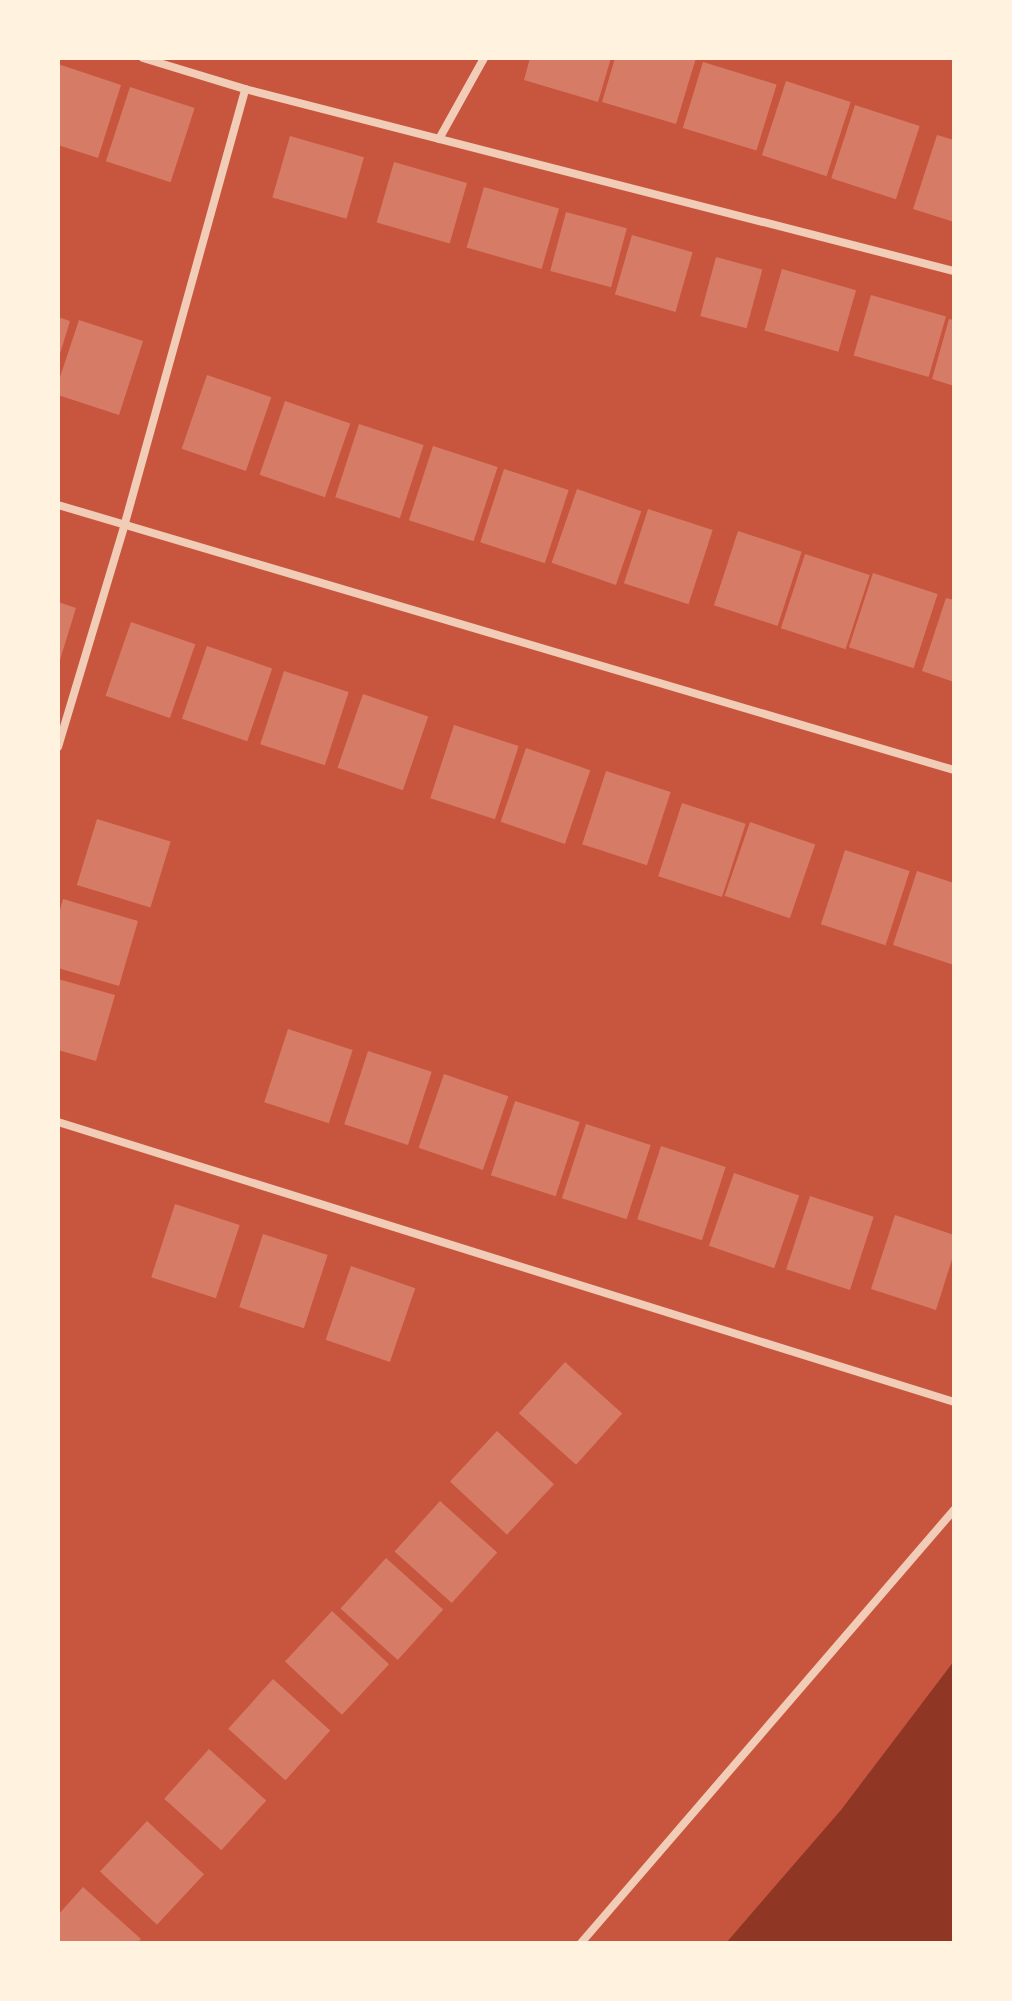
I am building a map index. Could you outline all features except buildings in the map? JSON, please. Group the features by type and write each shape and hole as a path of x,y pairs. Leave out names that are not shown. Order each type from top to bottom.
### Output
{"street":[{"path":"143,58 245,89 954,271"},
{"path":"439,139 484,58"},
{"path":"58,747 125,523 245,89"},
{"path":"58,505 954,770"},
{"path":"58,1122 954,1402"},
{"path":"581,1943 954,1510"}],"shaded area":[{"path":"954,1661 954,1943 726,1943 841,1810"}]}
